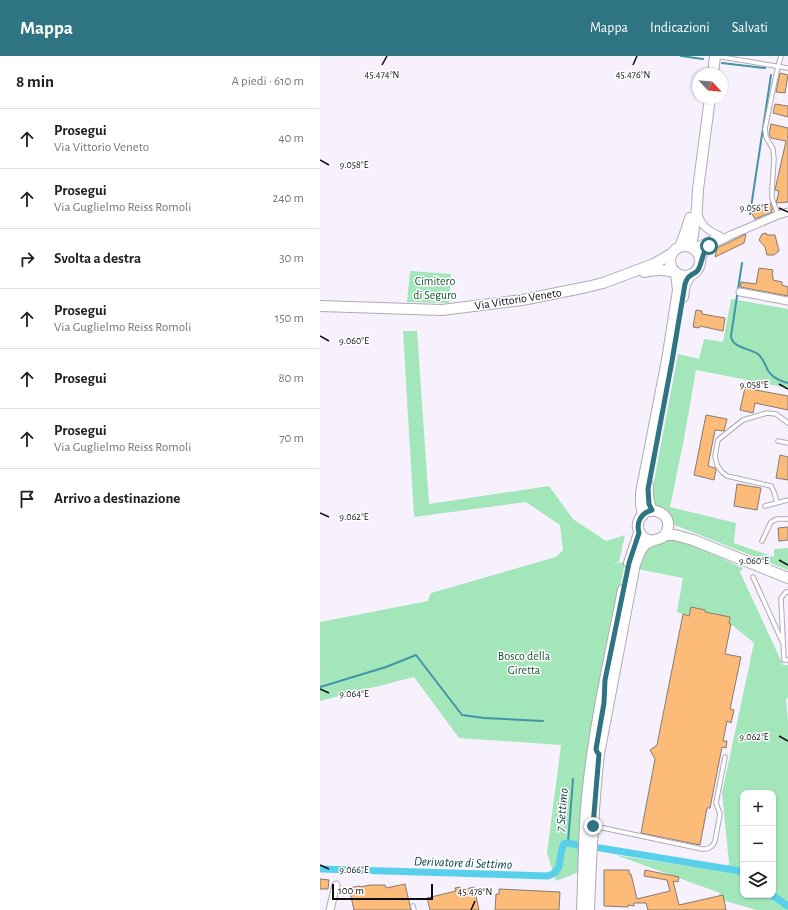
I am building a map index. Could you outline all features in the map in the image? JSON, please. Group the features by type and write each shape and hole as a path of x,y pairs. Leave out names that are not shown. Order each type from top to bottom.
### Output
{"street":[{"path":"714,68 715,56"},
{"path":"692,248 709,104"},
{"path":"680,247 698,189"},
{"path":"697,208 702,224 710,232 720,236"},
{"path":"652,510 649,504 648,489 685,284 690,276 698,270 700,262 709,246 731,235 788,212"},
{"path":"692,248 720,236 731,235"},
{"path":"643,515 641,504 642,493 668,360 678,290 675,273 671,268 670,260 675,249 685,246 692,248 698,254 700,262"},
{"path":"619,278 654,264 672,254"},
{"path":"619,278 656,270 667,270 684,277 690,276"},
{"name":"Via Vittorio Veneto","path":"320,306 442,310 529,298 587,287 619,278"},
{"path":"740,292 788,301"},
{"path":"582,910 584,842 592,752 629,563 639,533 638,523 640,518 652,510 661,513 672,528 706,539 788,572"},
{"path":"589,910 593,826 599,754 635,564 641,549 646,544 665,535 668,524"},
{"path":"639,533 642,537 652,541"},
{"path":"665,535 675,535 692,540 788,578"},
{"path":"599,754 596,749 604,703 605,680"},
{"path":"588,789 591,803 589,822 593,826"},
{"path":"330,910 336,885"}],"lane":[{"path":"715,56 788,68"},
{"path":"778,215 772,198 774,159 773,149 766,137 766,129 781,56"},
{"path":"777,503 771,486 727,476 717,465 715,456 718,440 743,420 767,413 776,414 788,423"},
{"path":"778,441 788,443"},
{"path":"764,506 788,500"},
{"path":"762,540 771,522 777,519 788,519"},
{"path":"753,577 783,644"},
{"path":"788,592 786,592 781,598 784,660 788,660"},
{"path":"593,826 702,849 709,848 715,841 718,827 720,814 716,803 725,757"}],"green space":[{"name":"Cimitero di Seguro","path":"410,271 451,274 449,303 407,302"},
{"path":"731,299 788,309 788,388 696,370 670,507 736,523 734,543 774,557 774,549 788,548 788,570 672,524 655,507 651,497 678,354 699,359 704,339 723,342"},
{"name":"Bosco della Giretta","path":"403,331 417,331 429,504 549,486 573,519 606,541 625,535 619,562 611,564 625,562 601,687 579,872 556,881 547,853 561,745 459,738 414,677 320,701 320,622 428,601 431,593 556,557 563,550 560,525 526,502 414,517"},
{"path":"670,538 691,544 743,568 740,572 783,665 788,665 788,698 786,699 788,722 788,910 757,910 718,899 720,893 616,855 726,872 729,863 722,793 754,643 731,624 729,624 730,617 707,612 704,618 705,610 691,607 689,616 677,612 683,578 637,569 642,553 652,544 663,543"}],"building":[{"path":"780,73 788,75 785,93 776,92"},
{"path":"775,104 788,106 788,117 773,113"},
{"path":"771,124 788,128 788,202 777,203 776,200 779,191 775,190 786,141 771,138 769,134"},
{"path":"770,203 773,209 771,210 772,212 755,219 751,212"},
{"path":"766,233 767,235 775,235 779,251 774,255 767,255 765,247 759,240 762,234"},
{"path":"746,234 744,243 715,257 717,248"},
{"path":"759,268 773,270 773,280 782,282 782,285 788,287 788,296 740,287 741,282 756,284"},
{"path":"696,310 702,311 702,314 725,318 723,331 700,326 699,328 693,327"},
{"path":"745,388 788,396 788,410 755,403 753,413 740,410"},
{"path":"706,415 727,419 724,431 715,430 708,466 715,468 716,470 714,480 694,475"},
{"path":"780,455 788,457 788,480 776,478"},
{"path":"737,484 761,488 757,510 734,506"},
{"path":"788,527 788,540 779,541 778,528"},
{"path":"691,607 705,610 705,612 730,617 729,624 731,624 725,654 741,657 730,709 734,710 731,723 727,721 723,741 727,741 726,748 722,747 710,808 707,808 700,845 641,833 655,759 650,750 657,745 683,614 689,616"},
{"path":"604,870 629,870 637,899 670,891 667,880 644,876 645,870 679,877 678,882 673,881 679,905 723,895 726,910 648,910 646,903 634,903 634,906 628,905 628,907 604,906"},
{"path":"320,879 329,880 328,889 320,889"},
{"path":"405,884 411,910 354,910 349,888 370,885 385,885 386,888"},
{"path":"460,887 461,890 474,887 479,910 430,910 427,898 456,891 455,888"},
{"path":"499,889 560,892 559,910 495,910 496,894 499,894"}],"waterway":[{"path":"681,56 703,59"},
{"path":"722,63 765,68"},
{"path":"750,214 771,75"},
{"path":"742,263 731,336 732,340 734,343 758,354 773,376 788,383"},
{"path":"320,687 386,667 416,655 462,715 484,718 543,721"},
{"name":"7 Settimo","path":"568,843 573,779"},
{"name":"Derivatore di Settimo","path":"320,869 547,876 556,871 560,863 564,844 568,843 582,846"},
{"name":"Derivatore di Settimo","path":"600,848 740,871"},
{"name":"Derivatore di Settimo","path":"776,898 788,906"}],"route":[{"path":"593,826 599,754 596,749 604,703 605,680 631,554 639,533 638,523 643,515 652,510 649,504 648,489 685,284 690,276 698,270 700,262 709,246"}]}
